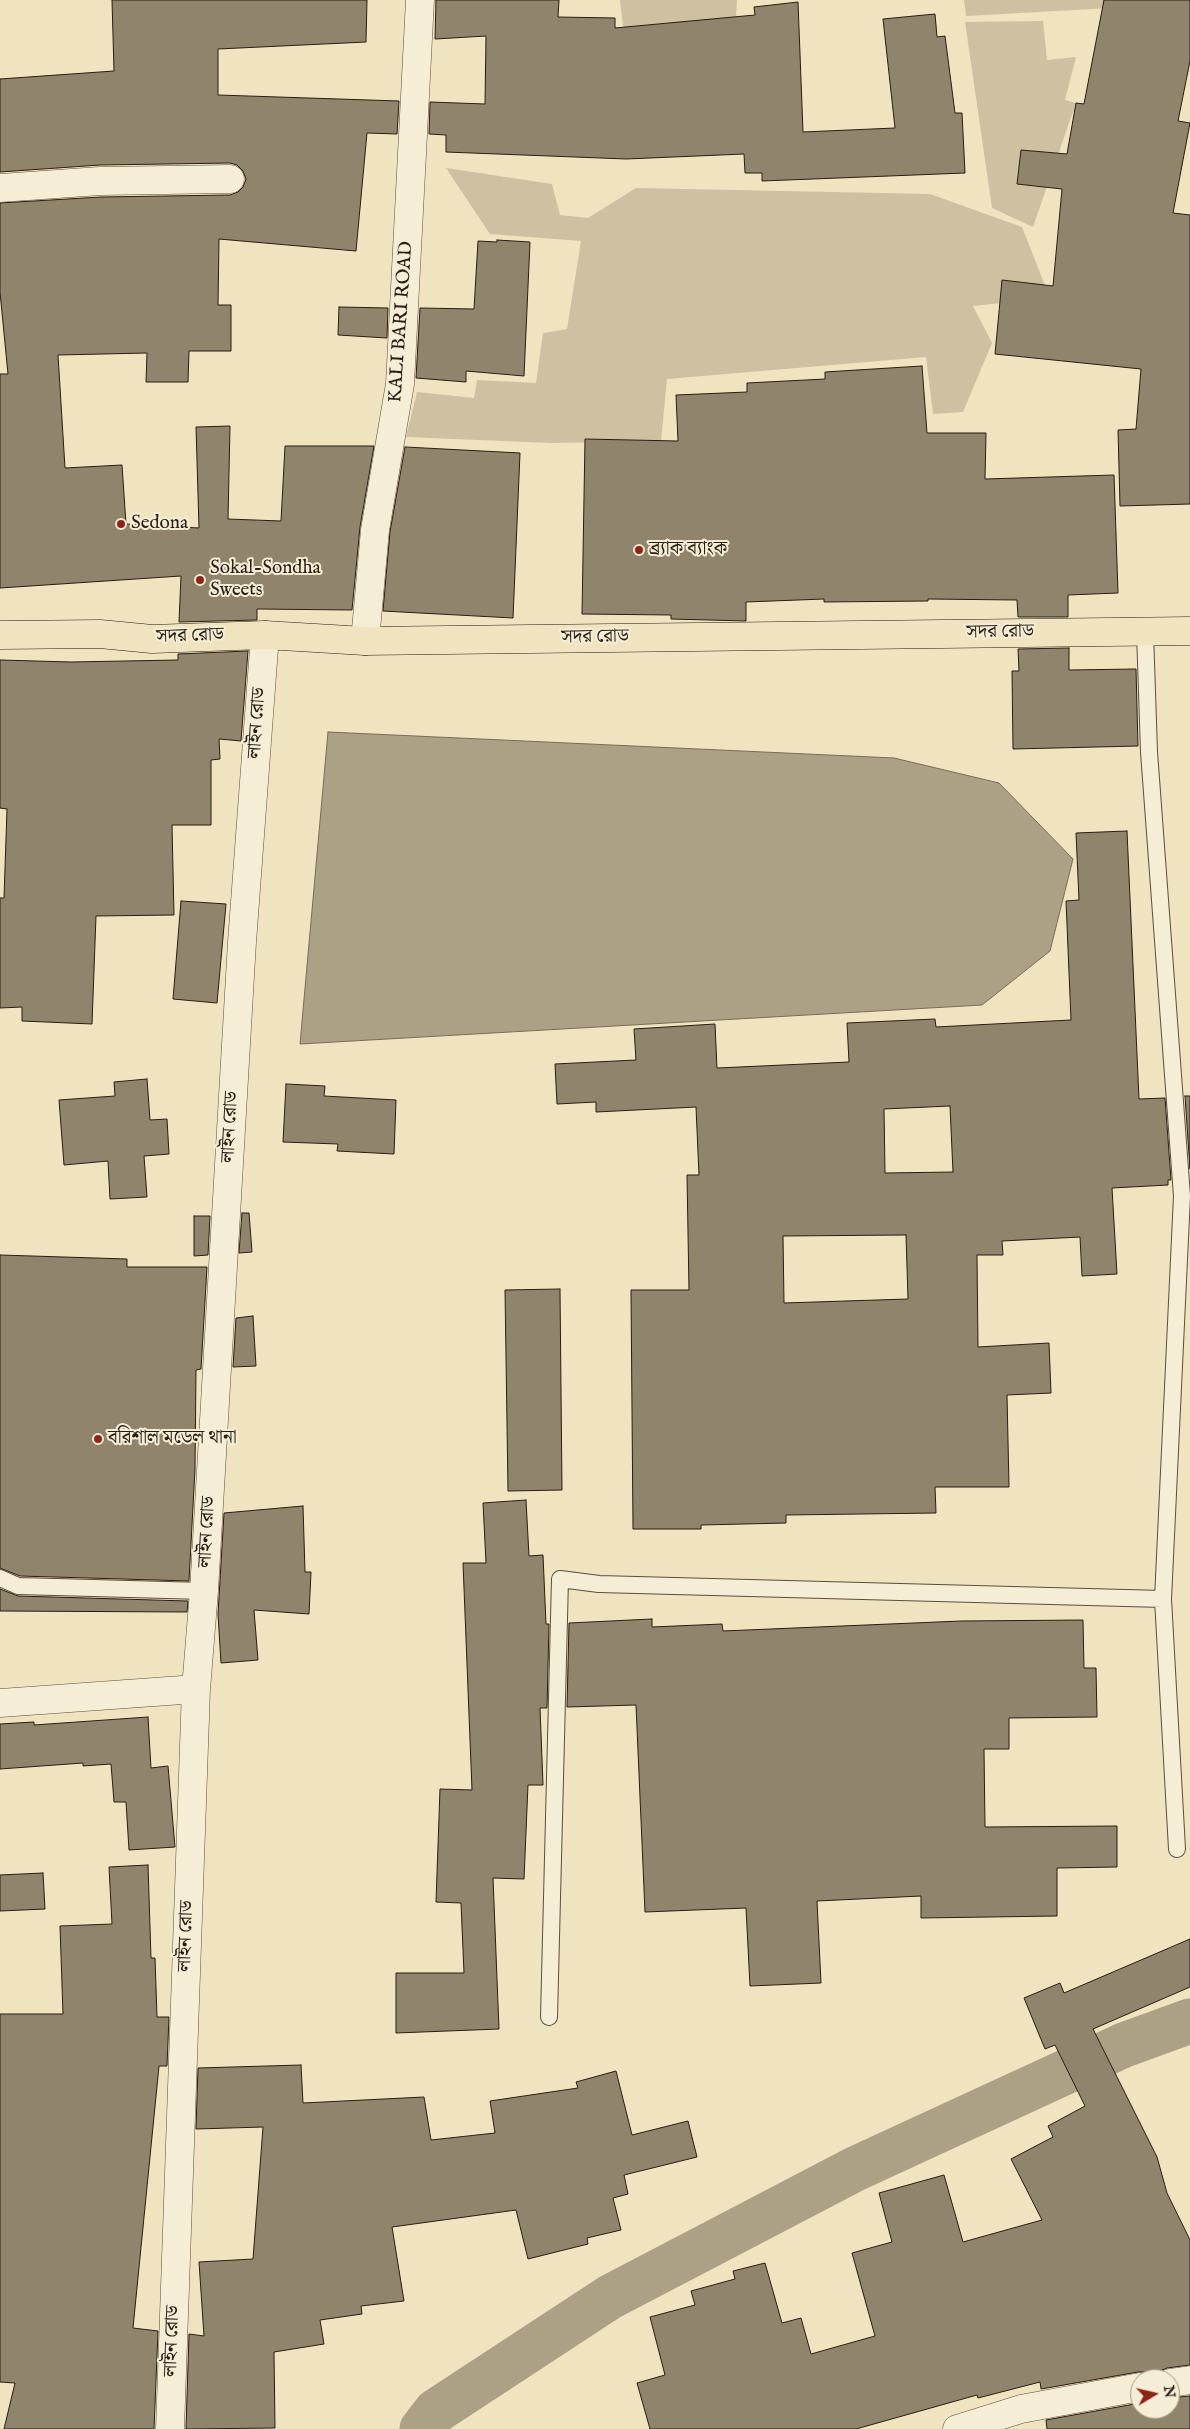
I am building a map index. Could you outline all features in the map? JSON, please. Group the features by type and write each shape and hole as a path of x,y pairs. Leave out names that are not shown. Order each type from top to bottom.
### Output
{"main road":[{"name":"সদর রোড","path":"0,635 100,634 152,639 265,635 364,641 1190,631"}],"street":[{"name":"KALI BARI ROAD","path":"364,641 375,530 400,384 420,0"},
{"path":"0,188 100,181 230,179"},
{"name":"লাইন রোড","path":"170,2429 196,1689 204,1591 242,942 265,635"},
{"path":"0,1703 196,1689"},
{"path":"957,2429 1021,2409 1130,2389"}],"lane":[{"path":"1145,632 1149,752 1182,1196 1163,1599 1177,1849"},
{"path":"0,1578 18,1586 204,1591"},
{"path":"549,2017 560,1578 608,1584 1163,1599"}],"shaded area":[{"path":"620,0 737,0 734,58 627,59"},
{"path":"964,0 1146,0 1147,6 966,16"},
{"path":"1043,21 1047,60 1076,57 1065,100 1076,103 1033,227 992,208 965,22"},
{"path":"446,168 552,184 560,215 588,218 636,188 930,194 1022,227 1050,298 973,306 992,343 963,412 933,414 926,357 667,379 661,441 551,443 406,437 417,392 474,398 477,380 536,383 543,333 567,329 581,241 490,234"},
{"path":"328,732 894,758 999,783 1073,859 1050,951 982,1005 300,1044"}],"building":[{"path":"112,0 367,0 366,42 218,49 218,95 399,101 397,134 367,133 356,251 219,239 218,305 231,305 231,351 189,351 188,382 146,382 147,353 58,355 65,468 122,465 126,524 199,528 196,427 230,426 228,519 281,521 285,446 374,446 360,527 352,610 257,609 257,620 179,622 181,576 0,588 0,374 8,374 0,292 0,203 101,197 230,195 238,192 243,187 246,179 243,171 237,165 230,163 100,165 0,172 0,79 114,71"},
{"path":"436,0 559,0 558,17 615,18 615,28 755,15 754,7 798,2 803,132 895,128 883,19 935,14 937,37 945,36 955,113 962,113 965,173 762,181 762,173 745,173 744,154 626,159 446,152 446,135 429,134 430,102 485,104 486,36 435,39"},
{"path":"1104,0 1190,0 1190,61 1178,121 1190,123 1173,213 1190,215 1190,504 1120,506 1118,430 1136,429 1141,369 995,354 1002,280 1053,286 1062,189 1017,184 1021,150 1067,154 1076,103 1084,104"},
{"path":"497,240 530,242 524,376 466,371 466,382 416,378 420,308 474,309 478,241 497,242"},
{"path":"339,307 388,308 387,338 338,335"},
{"path":"922,366 927,433 986,433 985,479 1114,475 1118,593 1068,595 1068,617 1018,617 1017,600 928,599 928,601 824,602 824,599 746,602 746,621 671,619 671,615 582,614 585,439 678,441 676,395 747,392 747,383 825,379 825,372"},
{"path":"405,447 520,453 513,618 383,611 390,532"},
{"path":"1069,648 1069,670 1136,669 1138,746 1013,749 1012,671 1019,671 1018,649"},
{"path":"248,651 241,741 219,739 220,759 211,760 211,825 172,825 174,915 96,916 92,1024 22,1021 22,1007 0,1008 0,898 4,898 7,809 0,808 0,660 71,662 178,660 178,654"},
{"path":"1127,831 1139,1099 1165,1098 1171,1180 1168,1180 1168,1185 1112,1188 1117,1274 1082,1276 1080,1237 1002,1241 1003,1255 977,1255 978,1347 1049,1343 1051,1393 1007,1395 1009,1487 935,1487 936,1513 786,1515 786,1523 701,1525 701,1529 633,1529 631,1290 689,1290 687,1175 699,1175 696,1107 596,1112 596,1102 557,1104 555,1064 636,1060 634,1029 715,1024 717,1068 849,1062 847,1023 935,1019 936,1027 1071,1020 1066,901 1079,900 1076,833","holes":["950,1106 953,1172 885,1173 884,1109","906,1235 908,1299 784,1303 783,1236"]},
{"path":"181,901 226,904 217,1003 173,999"},
{"path":"147,1079 150,1120 167,1119 169,1154 144,1156 147,1197 110,1199 108,1161 64,1165 59,1100 115,1096 114,1082"},
{"path":"286,1084 325,1086 324,1096 396,1100 394,1154 337,1151 338,1144 283,1142"},
{"path":"1185,1096 1190,1096 1190,1169"},
{"path":"242,1213 249,1213 252,1252 239,1253"},
{"path":"194,1216 210,1216 208,1255 194,1256"},
{"name":"বরিশাল মডেল থানা","path":"0,1255 127,1259 127,1267 207,1267 201,1369 196,1370 195,1469 189,1581 20,1576 0,1568"},
{"path":"560,1289 562,1490 508,1491 505,1290"},
{"path":"253,1316 256,1366 233,1367 236,1318"},
{"path":"526,1500 529,1556 543,1555 546,1624 549,1624 547,1708 540,1708 543,1785 528,1785 524,1879 493,1878 499,2029 396,2033 396,1973 464,1973 461,1903 436,1902 440,1789 472,1790 463,1563 486,1563 483,1503"},
{"path":"303,1506 305,1572 311,1572 309,1614 254,1610 258,1660 221,1663 218,1614 224,1513"},
{"path":"0,1589 18,1596 188,1601 187,1612 0,1611"},
{"path":"652,1619 652,1627 722,1624 723,1631 961,1621 1083,1620 1084,1668 1096,1668 1097,1717 1009,1718 1009,1749 984,1749 985,1827 1117,1826 1117,1867 1057,1868 1057,1916 921,1918 921,1896 817,1901 821,1983 750,1986 746,1908 645,1912 636,1705 567,1707 569,1623"},
{"path":"148,1717 151,1768 168,1766 175,1847 129,1850 126,1802 114,1802 111,1764 83,1766 83,1763 0,1769 0,1724 34,1722 34,1725"},
{"path":"148,1865 151,1958 155,1958 157,2017 169,2017 167,2066 159,2066 133,2328 158,2331 154,2429 4,2429 15,2383 0,2382 0,2014 63,2014 60,1926 112,1924 109,1867"},
{"path":"43,1873 45,1909 0,1911 0,1875"},
{"path":"1190,1939 1190,1987 1093,2029 1157,2157 1167,2193 1190,2240 1190,2365 1165,2369 1130,2369 1130,2373 1041,2389 1040,2382 978,2398 977,2395 856,2429 650,2429 637,2383 665,2375 650,2317 695,2305 691,2291 735,2279 733,2271 765,2263 782,2323 801,2318 811,2354 875,2336 852,2253 892,2242 879,2193 944,2175 963,2242 1042,2220 1011,2159 1053,2137 1048,2126 1085,2106 1055,2045 1045,2049 1024,1998 1060,1983 1064,1993"},
{"path":"301,2065 303,2103 424,2097 431,2140 495,2133 490,2101 578,2088 576,2082 616,2071 632,2135 688,2121 697,2157 624,2175 628,2194 613,2198 621,2230 587,2238 588,2244 528,2259 516,2210 392,2227 404,2301 361,2306 362,2314 320,2320 324,2344 274,2352 275,2428 186,2429 189,2334 204,2336 199,2262 253,2259 263,2127 196,2129 198,2068"},
{"path":"1190,2396 1190,2429 1047,2429 1046,2420 1130,2405 1130,2419 1180,2419 1180,2397"}],"waterway":[{"path":"422,2429 436,2411 610,2297 855,2169 1124,2045 1190,2021"}],"place":[{"name":"Sedona","path":"121,524"},
{"name":"ব্র্যাক ব্যাংক","path":"639,550"},
{"name":"Sokal-Sondha Sweets","path":"200,580"},
{"name":"বরিশাল মডেল থানা","path":"98,1439"}]}
